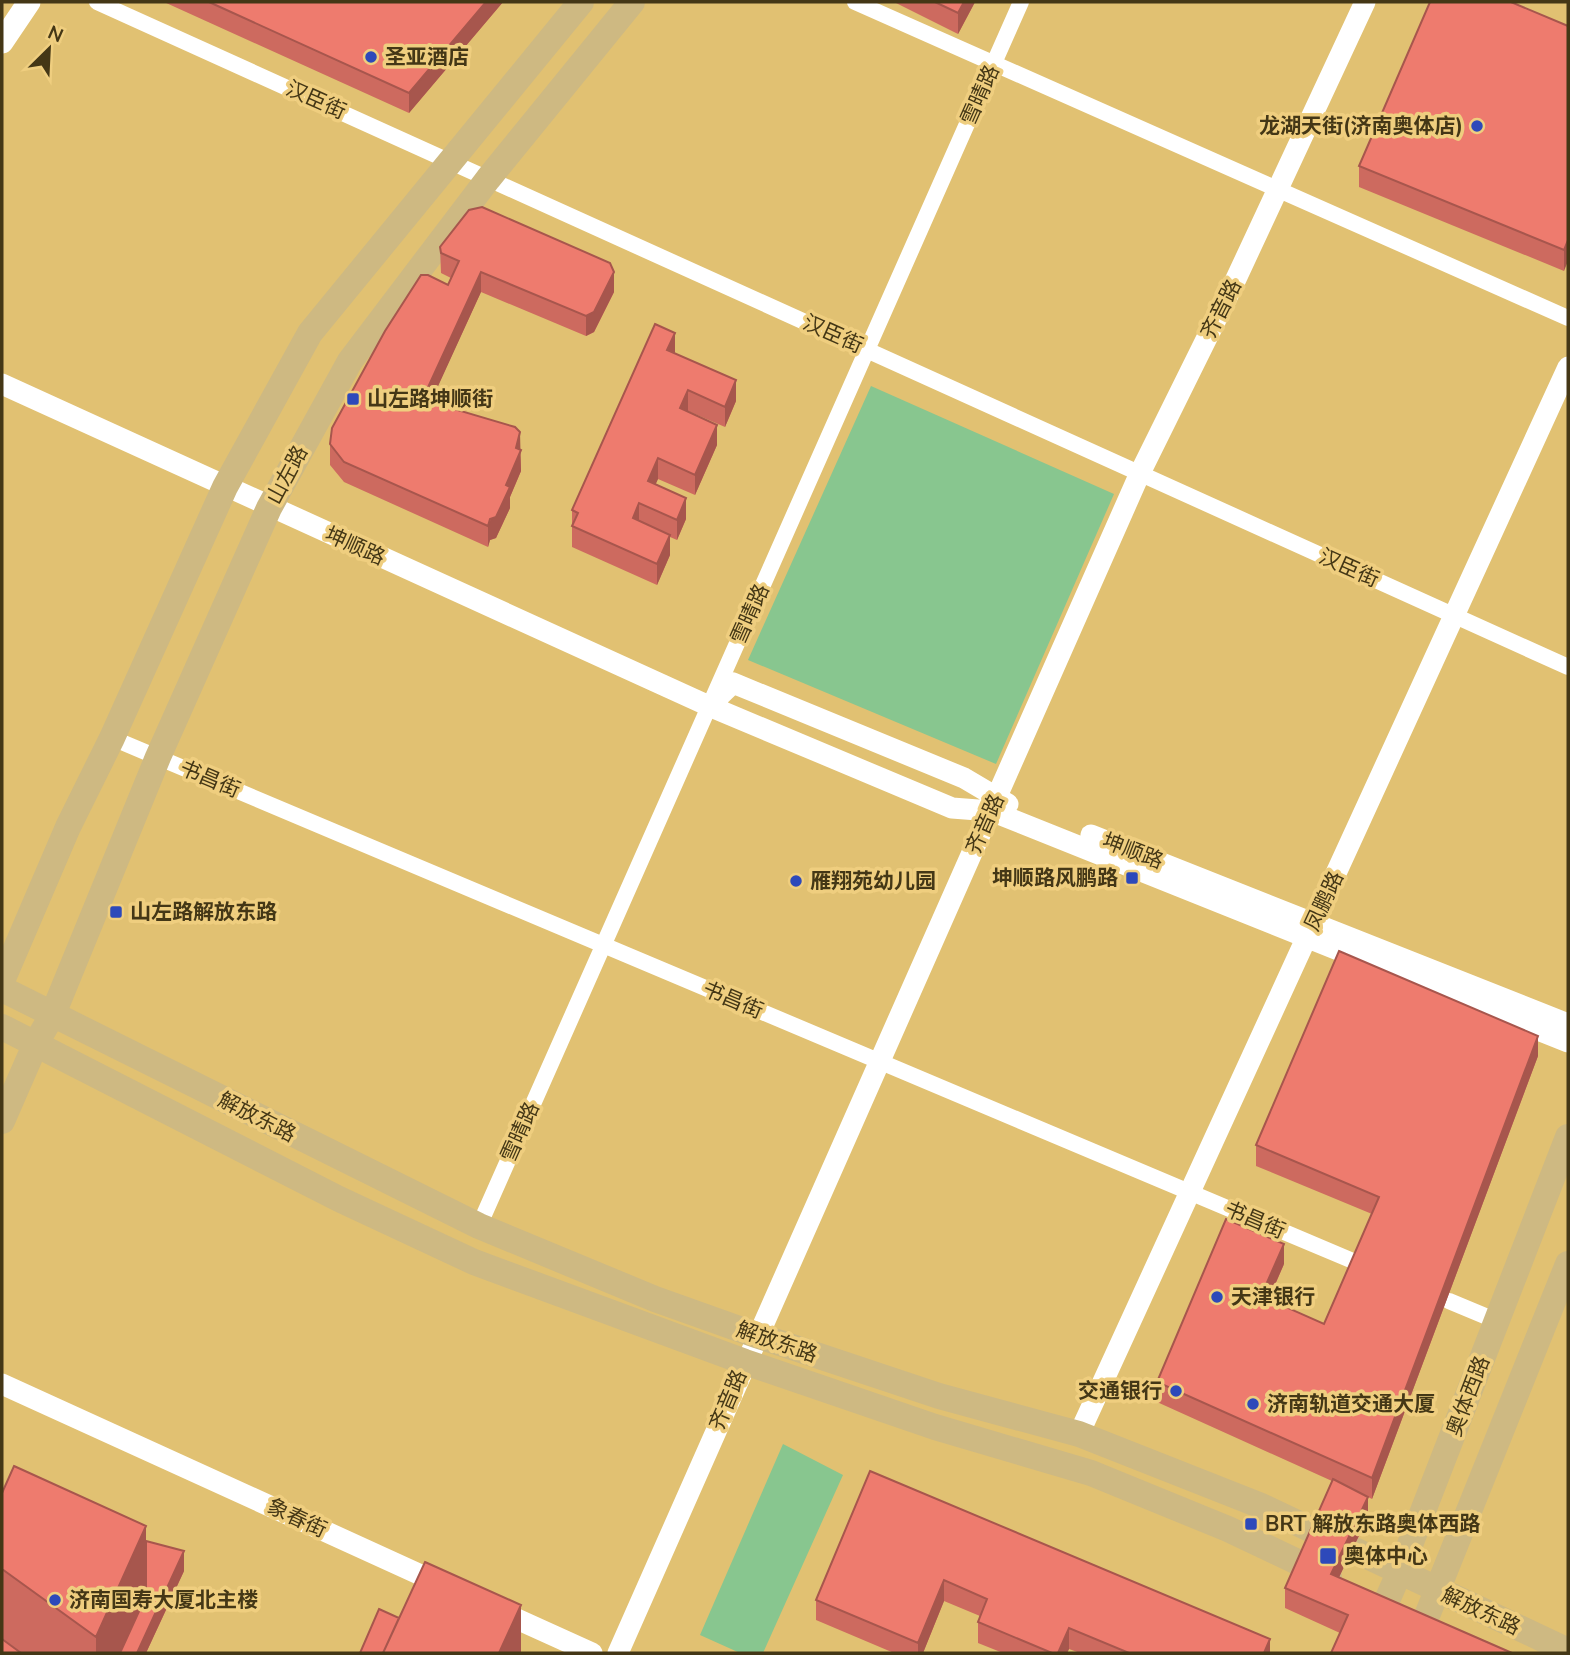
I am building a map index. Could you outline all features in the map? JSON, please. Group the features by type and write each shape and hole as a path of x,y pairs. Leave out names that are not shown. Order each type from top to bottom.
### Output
{"main road":[{"path":"2,42 29,2"},
{"path":"2,981 68,827 112,738 225,487 310,332 448,160 581,2"},
{"name":"山左路","path":"2,1121 36,1043 53,1014 158,757 269,508 350,361 488,179 632,2"},
{"name":"解放东路","path":"2,989 479,1226 655,1299 756,1335 939,1396 1079,1434 1259,1504 1399,1573 1568,1651"},
{"name":"解放东路","path":"2,1027 339,1199 474,1262 744,1362 935,1427 1091,1473 1228,1530 1436,1627"},
{"name":"奥体西路","path":"1364,1653 1366,1594 1399,1573 1568,1137"},
{"path":"1412,1653 1436,1627 1438,1591 1568,1264"}],"street":[{"name":"汉臣街","path":"97,2 1568,667"},
{"path":"855,2 1568,318"},
{"name":"雪晴路","path":"479,1226 1021,2"},
{"name":"齐音路","path":"618,1653 744,1362 1140,473 1279,190 1365,2"},
{"name":"凤鹏路","path":"1079,1434 1568,367"},
{"name":"坤顺路","path":"2,384 269,508 709,706 952,808 993,805"},
{"name":"坤顺路","path":"709,706 733,683 964,778 993,805 1310,930 1568,1024"},
{"name":"书昌街","path":"112,738 1353,1261"},
{"name":"坤顺路","path":"1310,930 1568,1042"},
{"path":"1449,1301 1497,1321"},
{"name":"象春街","path":"2,1384 592,1653"}],"green space":[{"path":"871,386 1114,494 996,764 748,660"},
{"path":"783,1444 843,1475 763,1653 740,1653 700,1635"}],"building":[{"name":"圣亚酒店","path":"209,2 486,2 409,93"},
{"path":"935,2 964,2 958,13"},
{"name":"龙湖天街(济南奥体店)","path":"1430,2 1511,2 1568,26 1568,240 1564,250 1359,166"},
{"path":"482,207 610,263 614,272 594,312 586,316 481,272 419,407 425,409 434,403 515,427 520,432 516,448 521,450 506,485 510,487 496,517 490,519 488,526 344,462 330,444 332,428 385,331 421,275 428,275 448,285 459,261 441,253 440,247 469,210"},
{"path":"655,324 675,333 667,350 736,380 725,407 688,390 680,408 717,425 695,475 658,458 648,481 686,498 677,520 639,503 633,518 670,535 657,564 572,526 578,513 572,510"},
{"path":"1339,951 1538,1036 1372,1478 1157,1382 1226,1219 1284,1244 1261,1296 1324,1324 1379,1197 1256,1145"},
{"path":"14,1466 146,1526 96,1637 2,1569 2,1493"},
{"path":"870,1471 1270,1639 1264,1653 1129,1653 1069,1628 1058,1653 1052,1653 978,1622 987,1599 944,1580 918,1643 816,1600"},
{"path":"1333,1479 1368,1497 1331,1574 1512,1653 1331,1653 1348,1615 1285,1588"},
{"path":"146,1541 184,1551 137,1653 120,1653 146,1596"},
{"path":"425,1562 521,1605 499,1653 383,1653"},
{"path":"379,1609 399,1618 383,1653 360,1653"},
{"path":"2,1639 21,1653 2,1653"}],"place":[{"name":"圣亚酒店","path":"371,57"},
{"name":"龙湖天街(济南奥体店)","path":"1477,126"},
{"name":"山左路坤顺街","path":"353,399"},
{"name":"坤顺路风鹏路","path":"1132,878"},
{"name":"雁翔苑幼儿园","path":"796,881"},
{"name":"山左路解放东路","path":"116,912"},
{"name":"天津银行","path":"1217,1297"},
{"name":"交通银行","path":"1176,1391"},
{"name":"济南轨道交通大厦","path":"1253,1404"},
{"name":"BRT 解放东路奥体西路","path":"1251,1524"},
{"name":"奥体中心","path":"1328,1556"},
{"name":"济南国寿大厦北主楼","path":"55,1600"}]}
